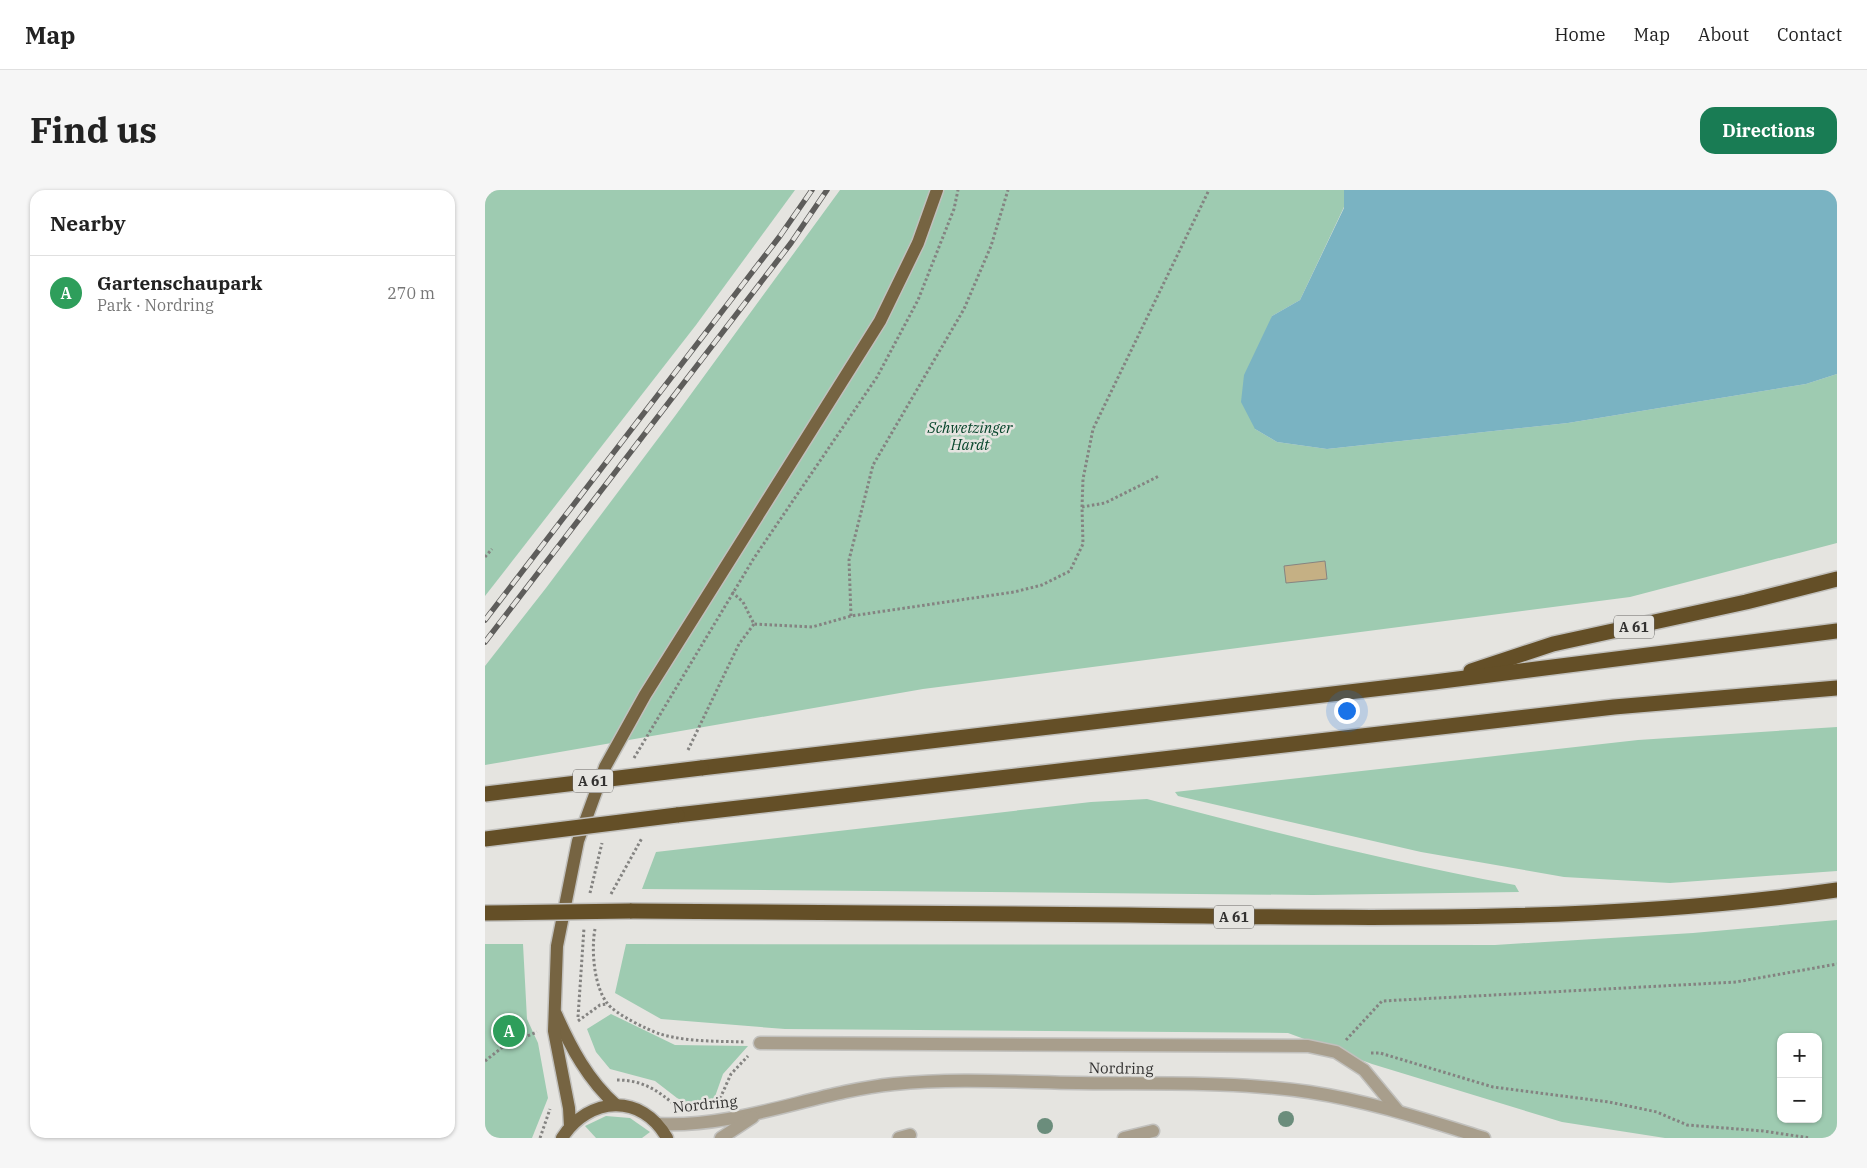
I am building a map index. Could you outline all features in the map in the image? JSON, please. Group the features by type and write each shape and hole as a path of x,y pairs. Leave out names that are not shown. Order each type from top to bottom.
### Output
{"highway":[{"name":"A 61","path":"1434,682 1553,644 1746,602 1837,579"},
{"name":"A 61","path":"485,794 1434,682 1837,631"},
{"path":"485,839 677,815 1595,709 1837,688"},
{"name":"A 61","path":"485,913 630,911 1289,918 1444,917 1559,914 1690,906 1758,901 1837,890"}],"main road":[{"path":"570,1126 569,1108 557,1052 554,1010 557,946 567,885 578,841 605,767 645,695 879,321 918,244 937,190"},
{"path":"554,1010 583,1067 603,1094 616,1105"},
{"path":"562,1138 570,1126 591,1110 616,1105 632,1107 646,1114 658,1124 667,1138"}],"street":[{"path":"761,1042 1308,1046 1336,1052 1364,1070 1398,1112"},
{"name":"Nordring","path":"658,1124 682,1125 755,1116 871,1087 923,1082 1249,1086 1308,1092 1398,1112 1484,1138"},
{"name":"Nordring","path":"721,1138 755,1116"},
{"path":"1124,1138 1153,1131"}],"path":[{"path":"851,616 849,560 873,465 964,309 991,246 1008,190"},
{"path":"734,593 743,602 754,624 812,627 851,616 1014,592 1042,585 1070,571 1083,544 1083,479 1093,429 1209,190"},
{"path":"1082,507 1105,503 1159,476"},
{"path":"485,557 492,548"},
{"path":"581,945 578,1021 600,1005 607,1004 629,1019 660,1034 696,1040 761,1042"},
{"path":"1336,1052 1382,1001 1736,982 1837,964"},
{"path":"485,1060 504,1046 540,1031 542,1040"},
{"path":"716,1108 731,1074 761,1042"},
{"path":"1336,1052 1380,1053 1493,1087 1609,1102 1657,1112 1687,1125 1763,1131 1811,1138"},
{"path":"614,1080 634,1080 658,1090 680,1110"},
{"path":"540,1138 551,1107"}],"green space":[{"path":"485,190 795,190 696,325 485,596"},
{"name":"Schwetzinger Hardt","path":"840,190 1344,190 1344,207 1300,300 1272,316 1255,429 1277,442 1327,449 1568,423 1806,384 1837,374 1837,543 1630,597 923,689 485,765 485,666 675,416"},
{"path":"1837,727 1837,871 1670,883 1564,877 1421,852 1178,796 1175,792 1638,740"},
{"path":"1147,799 1330,845 1515,885 1519,892 1313,895 642,889 656,852 1091,802"},
{"path":"1837,920 1837,1138 1665,1138 1562,1122 1372,1064 1288,1033 785,1029 661,1019 615,993 626,944 1495,945 1693,933"},
{"path":"485,944 523,944 527,1019 538,1043 548,1098 532,1138 485,1138"},
{"path":"611,1014 675,1045 748,1046 723,1074 712,1105 691,1105 677,1098 655,1081 610,1069 596,1052 587,1029"},
{"path":"606,1116 630,1118 650,1132 642,1138 596,1138 585,1126"}],"water":[{"path":"1344,190 1837,190 1837,374 1806,384 1568,423 1327,449 1277,442 1255,429 1241,402 1244,375 1272,316 1300,300 1344,208"}],"building":[{"path":"1325,561 1327,579 1286,583 1284,566"}],"railway":[{"path":"485,620 780,236 812,190"},
{"path":"485,642 791,243 827,190"}],"place":[{"name":"Gartenschaupark","path":"509,1031"}]}
